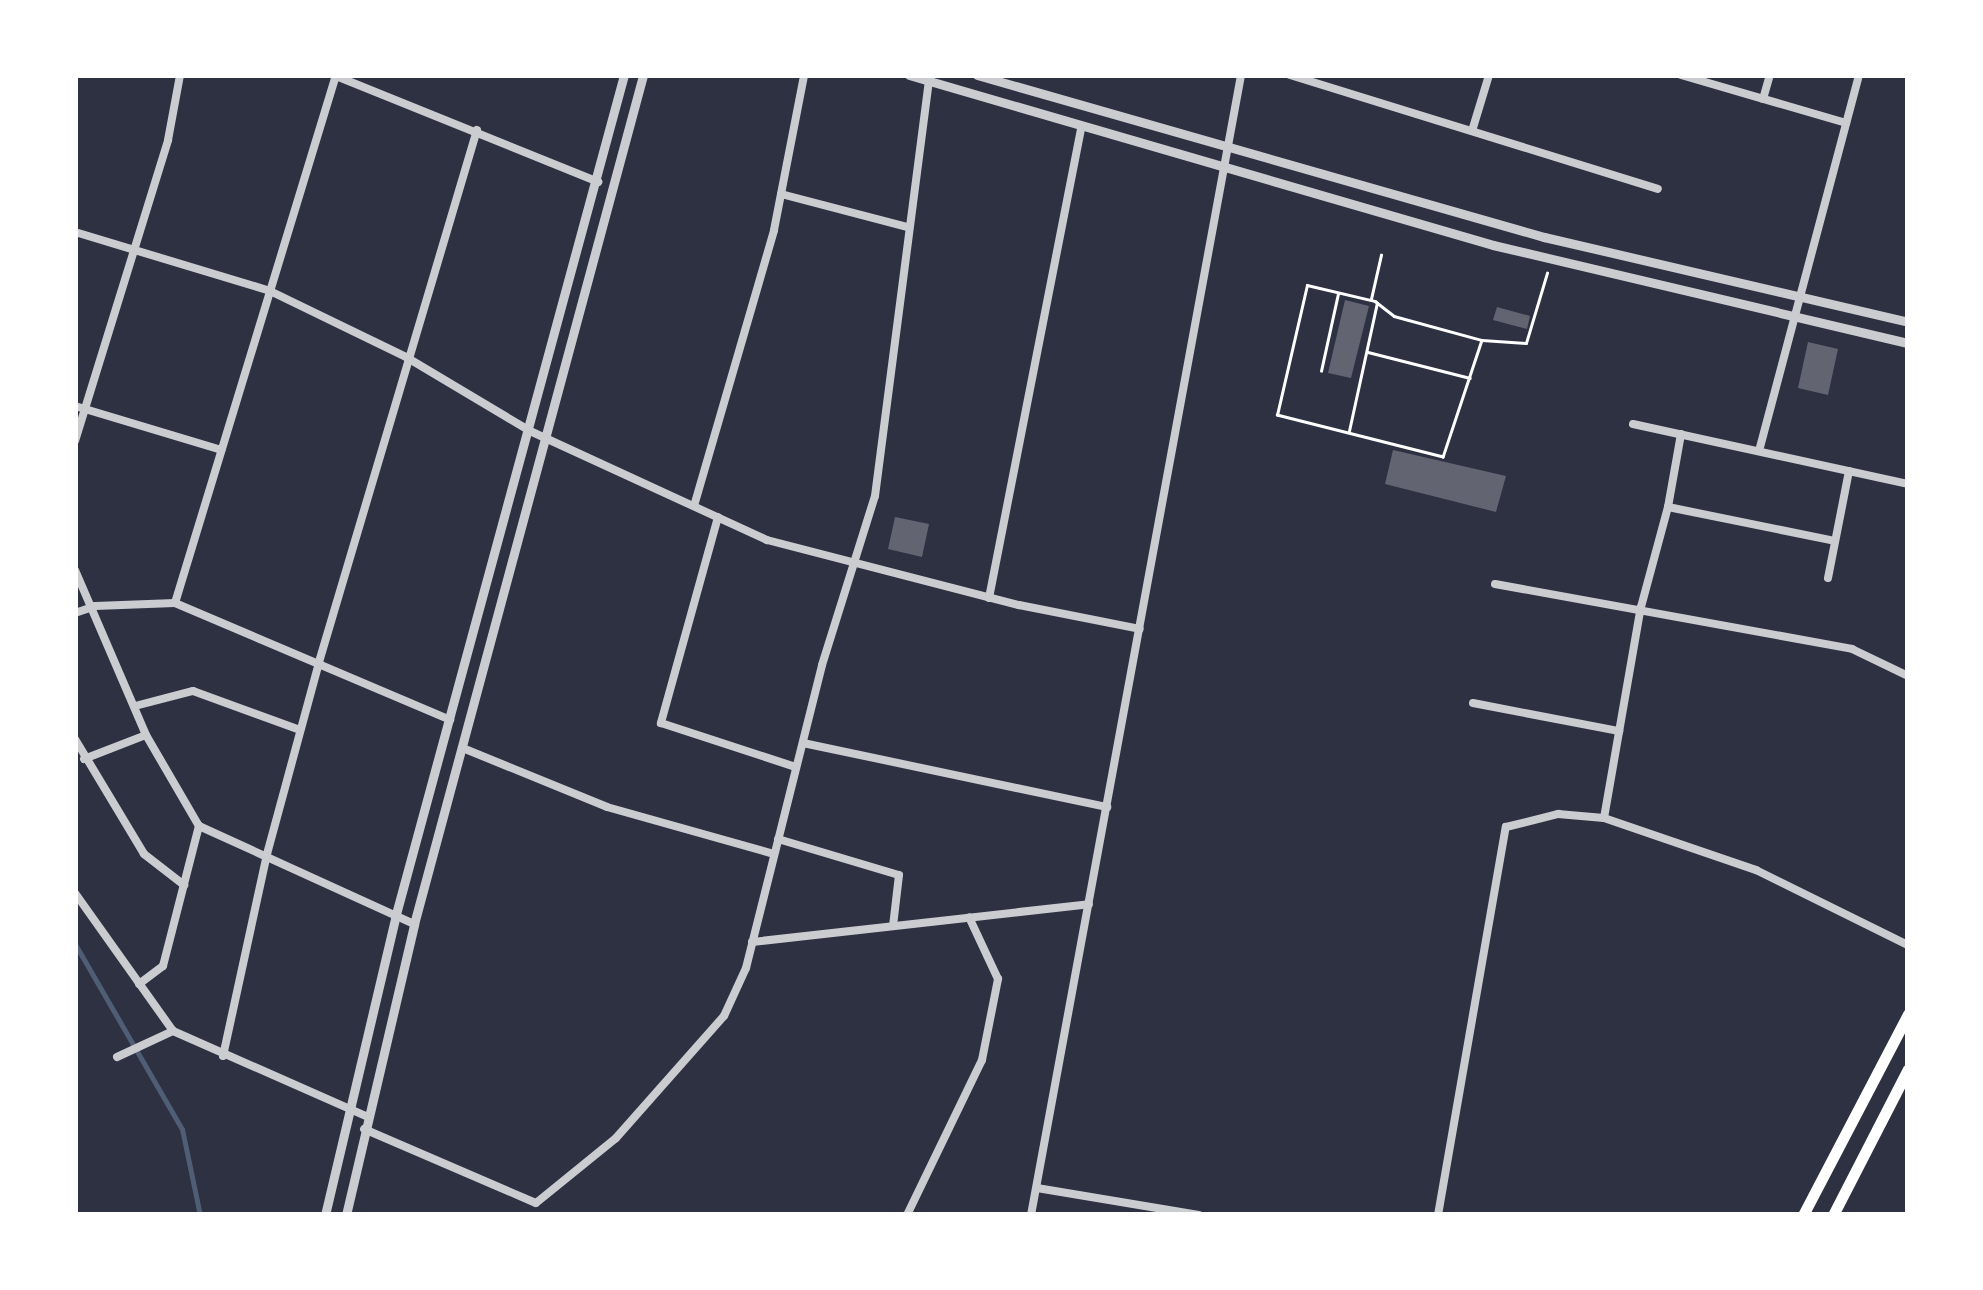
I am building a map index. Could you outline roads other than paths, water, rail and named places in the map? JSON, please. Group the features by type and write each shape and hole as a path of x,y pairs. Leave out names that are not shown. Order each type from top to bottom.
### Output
{"highway":[{"path":"1803,1215 1908,1014"},
{"path":"1833,1215 1908,1068"}],"street":[{"path":"75,440 80,408 168,140 180,75"},
{"path":"324,1215 396,914 624,75"},
{"path":"346,1215 366,1116 414,924 465,749 643,75"},
{"path":"694,506 744,346 781,194 804,75"},
{"path":"908,75 1224,170 1551,260 1908,342"},
{"path":"977,75 1228,150 1800,298 1908,322"},
{"path":"1030,1215 1240,75"},
{"path":"1290,75 1658,189"},
{"path":"1472,132 1489,75"},
{"path":"1681,75 1846,124"},
{"path":"1763,100 1770,75"},
{"path":"1758,451 1859,75"},
{"path":"176,603 336,76 598,182"},
{"path":"364,1129 536,1203 616,1138 724,1016 752,942 802,742 858,566 875,496 929,81"},
{"path":"989,598 1082,128"},
{"path":"224,1056 267,854 300,730 406,358 477,130"},
{"path":"781,194 908,227"},
{"path":"75,232 270,291 406,358 530,431 718,517 858,566 1140,629"},
{"path":"80,408 222,450"},
{"path":"1633,424 1908,484"},
{"path":"1604,818 1641,607 1668,508 1681,434"},
{"path":"1828,578 1849,471"},
{"path":"1668,508 1835,541"},
{"path":"718,517 661,723 796,767"},
{"path":"75,570 95,606 146,734 200,826 414,924"},
{"path":"1494,584 1641,607 1852,649 1908,674"},
{"path":"75,613 95,606 176,603 451,720"},
{"path":"135,706 193,690 300,730"},
{"path":"1473,703 1619,731"},
{"path":"84,759 146,734"},
{"path":"75,739 144,854 184,885"},
{"path":"802,742 1107,806"},
{"path":"465,749 607,807 774,854"},
{"path":"1438,1215 1506,827 1558,814 1604,818 1756,870 1908,945"},
{"path":"140,984 162,966 200,826"},
{"path":"778,839 899,876 893,926"},
{"path":"75,893 173,1031 366,1116"},
{"path":"752,942 1089,904"},
{"path":"906,1215 982,1060 998,979 969,917"},
{"path":"117,1056 173,1031"},
{"path":"1037,1188 1199,1215"}],"waterway":[{"path":"75,944 182,1129 200,1215"}]}
